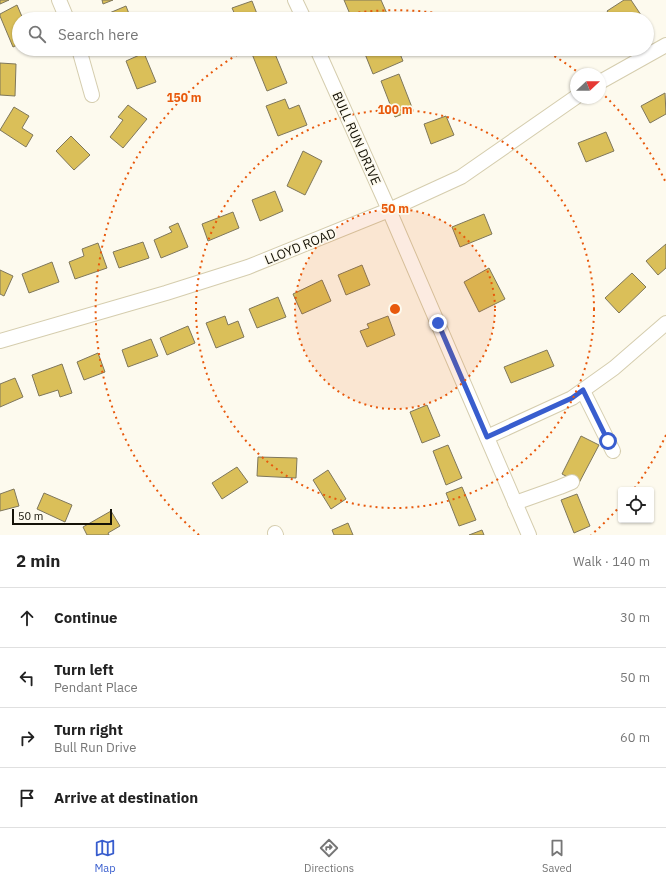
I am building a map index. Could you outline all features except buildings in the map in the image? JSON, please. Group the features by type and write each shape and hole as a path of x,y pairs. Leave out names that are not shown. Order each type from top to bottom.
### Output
{"street":[{"path":"59,0 64,12"},
{"path":"295,0 301,12"},
{"path":"654,52 666,45"},
{"path":"81,56 92,95"},
{"name":"BULL RUN DRIVE","path":"320,56 389,210 529,535"},
{"path":"606,79 646,56"},
{"name":"LLOYD ROAD","path":"0,341 166,293 248,267 389,210 461,177 570,102"},
{"path":"487,437 572,398 614,368 666,323"},
{"path":"583,390 613,451"},
{"path":"515,503 572,482"}],"route":[{"path":"438,323 487,437 572,398 583,390 608,441"}]}
